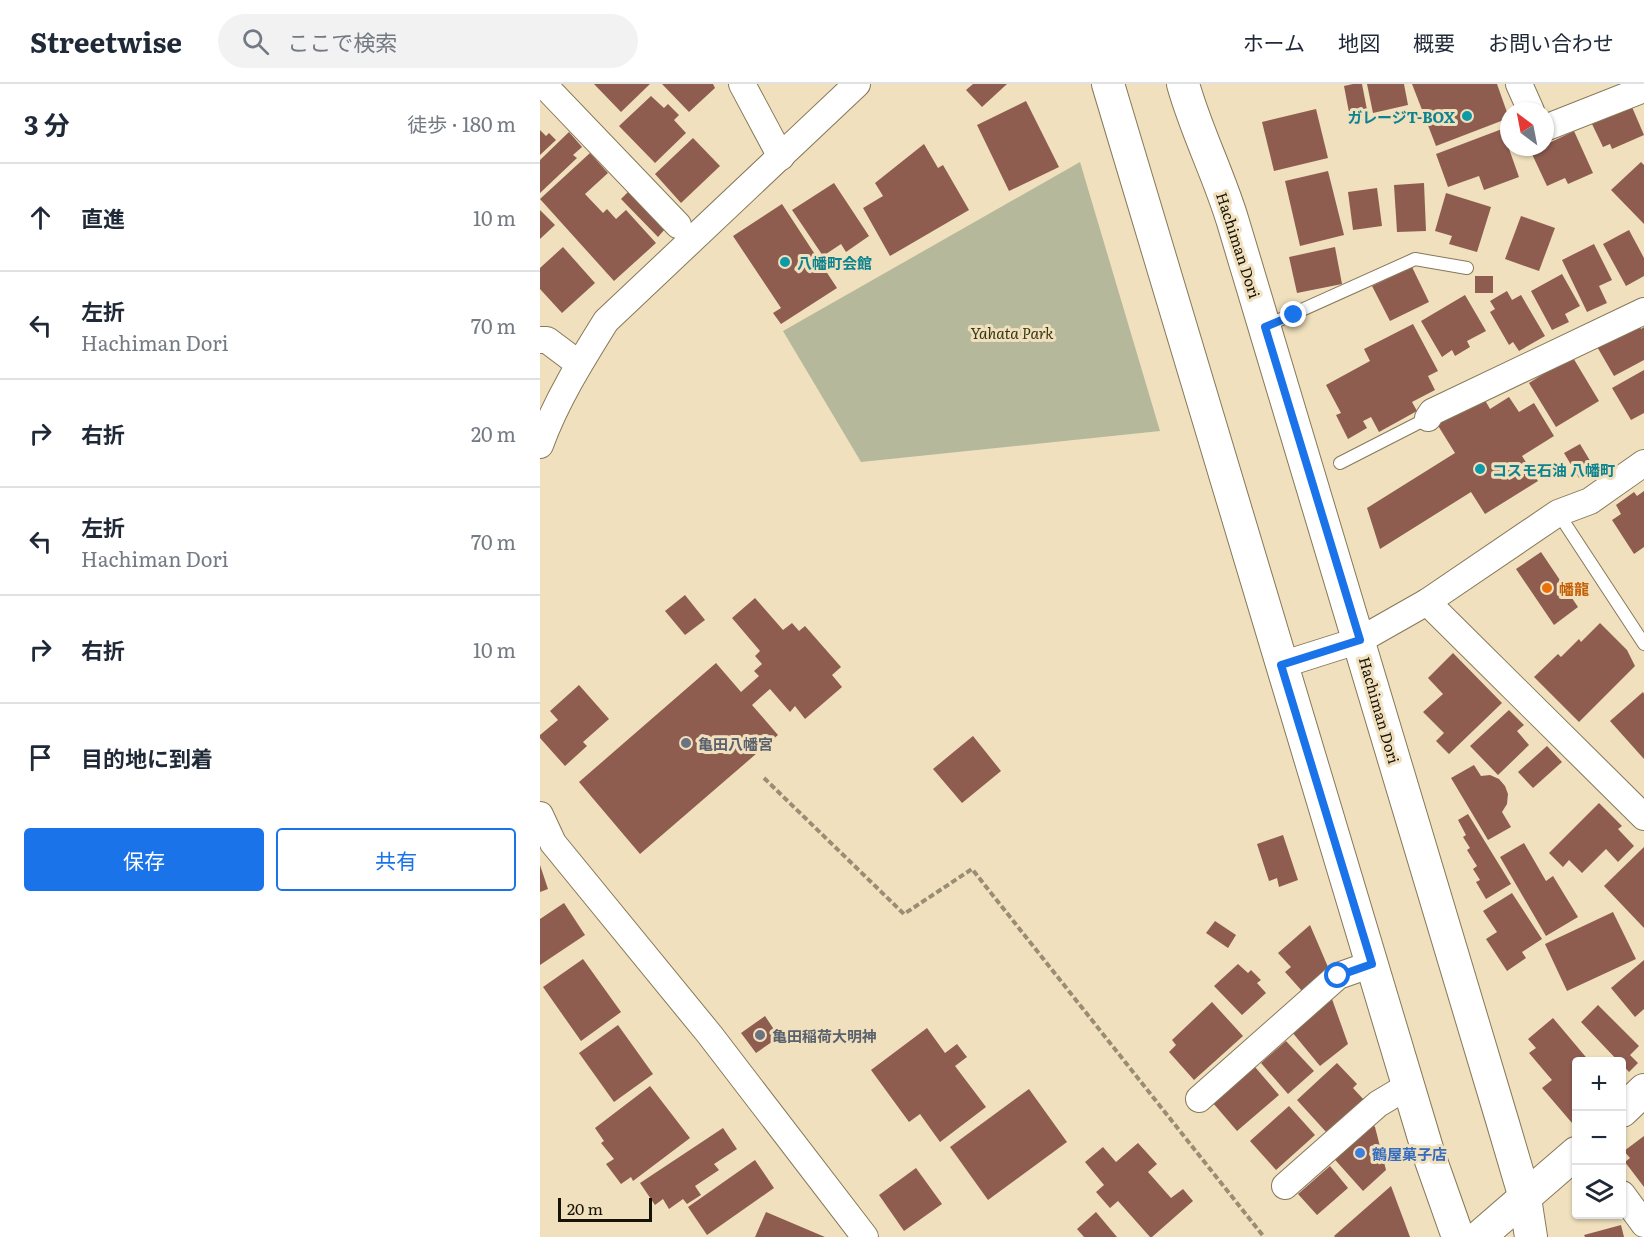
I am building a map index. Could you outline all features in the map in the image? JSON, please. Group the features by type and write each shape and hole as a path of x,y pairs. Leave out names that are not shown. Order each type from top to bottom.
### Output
{"street":[{"path":"543,84 678,225"},
{"path":"742,84 781,157"},
{"path":"540,445 560,399 606,321 857,84"},
{"path":"1108,84 1408,1086 1458,1237"},
{"name":"Hachiman Dori","path":"1183,84 1191,111 1227,203 1360,640 1525,1198 1531,1237"},
{"path":"1519,84 1527,102"},
{"path":"1554,124 1644,89"},
{"path":"1428,418 1432,412 1644,311"},
{"path":"542,335 579,364"},
{"path":"1281,665 1360,640 1427,602 1558,513 1590,501 1644,463"},
{"path":"1427,602 1642,811"},
{"path":"540,815 553,843 710,1035 865,1237"},
{"path":"1199,1099 1338,976 1372,964"},
{"path":"1285,1186 1377,1104 1408,1086"},
{"path":"1626,1107 1644,1090"},
{"path":"1479,1237 1572,1157"},
{"path":"1626,1199 1644,1224"}],"lane":[{"path":"1265,327 1415,259 1467,268"},
{"path":"1340,462 1428,418"},
{"path":"1558,513 1644,644"}],"path":[{"path":"764,778 904,914 972,869 1264,1237"}],"green space":[{"name":"Yahata Park","path":"1080,162 1160,431 861,462 783,331"}],"building":[{"path":"594,84 650,84 621,112"},
{"path":"662,84 713,84 715,88 689,112"},
{"path":"973,84 1007,84 982,107 966,90"},
{"path":"1362,84 1369,120 1351,123 1344,86"},
{"path":"1367,84 1404,84 1408,105 1373,113"},
{"name":"ガレージT-BOX","path":"1412,84 1497,84 1503,102 1500,102 1500,121 1436,146"},
{"path":"651,96 664,108 668,104 679,115 674,120 686,133 655,163 619,126"},
{"path":"1026,101 1059,167 1009,191 977,125"},
{"path":"1632,107 1644,135 1612,149 1610,144 1603,147 1592,124"},
{"path":"1316,109 1328,158 1274,171 1262,122"},
{"path":"540,130 546,136 549,133 556,140 540,155"},
{"path":"1500,130 1500,156 1512,156 1519,177 1484,190 1479,176 1448,187 1436,154"},
{"path":"1574,131 1593,173 1568,184 1565,178 1547,186 1533,156 1554,156 1554,141"},
{"path":"569,132 582,147 573,155 577,158 540,193 540,160"},
{"path":"693,138 720,166 681,203 655,174"},
{"path":"924,144 938,168 943,165 969,210 890,256 863,208 883,196 875,183"},
{"path":"590,153 608,173 585,194 603,213 607,209 616,219 626,210 656,243 614,281 540,199"},
{"path":"1641,162 1644,165 1644,224 1611,190"},
{"path":"1328,171 1344,235 1300,246 1285,181"},
{"path":"834,183 869,236 846,252 841,244 823,256 792,210"},
{"path":"1424,183 1426,231 1397,232 1394,185"},
{"path":"1377,188 1382,226 1353,230 1348,192"},
{"path":"628,192 665,229 658,237 621,199"},
{"path":"1446,193 1491,207 1477,252 1449,244 1452,236 1435,231"},
{"name":"八幡町会館","path":"782,204 837,288 781,324 773,313 781,308 733,236"},
{"path":"540,210 555,225 540,239"},
{"path":"1521,216 1555,228 1539,271 1505,259"},
{"path":"1629,230 1644,258 1644,276 1626,286 1603,244"},
{"path":"1594,244 1612,280 1599,286 1607,303 1587,312 1562,260"},
{"path":"563,247 595,283 562,313 540,289 540,268"},
{"path":"1335,247 1342,284 1297,293 1289,257"},
{"path":"1412,267 1429,302 1390,321 1372,286"},
{"path":"1562,274 1580,306 1565,314 1569,322 1552,330 1531,291"},
{"path":"1475,276 1493,276 1493,293 1475,293"},
{"path":"1507,291 1512,300 1521,295 1545,336 1519,351 1513,342 1509,345 1490,312 1495,309 1490,301"},
{"path":"1465,295 1486,331 1467,341 1470,347 1455,356 1452,350 1442,357 1421,321"},
{"path":"1637,322 1641,329 1644,327 1644,360 1614,376 1596,345"},
{"path":"1413,324 1438,371 1428,376 1435,390 1412,402 1417,411 1379,432 1371,417 1363,421 1367,428 1348,439 1336,415 1341,413 1326,385 1370,361 1364,349"},
{"path":"1572,356 1599,401 1556,427 1529,383"},
{"path":"1644,370 1644,413 1631,420 1612,388"},
{"name":"コスモ石油 八幡町","path":"1482,395 1490,409 1509,397 1519,412 1534,403 1554,436 1522,456 1538,481 1485,514 1471,492 1380,549 1367,508 1455,453 1437,424"},
{"path":"1580,444 1595,469 1579,478 1564,453"},
{"path":"1644,491 1644,547 1634,554 1612,520 1621,514 1616,505 1634,492 1637,496"},
{"name":"幡龍","path":"1541,552 1578,607 1554,625 1516,569"},
{"path":"685,595 705,620 685,635 665,611"},
{"path":"755,598 783,630 792,623 799,631 805,626 841,667 832,675 842,687 805,719 795,706 790,712 770,689 752,705 778,735 640,854 579,782 716,663 741,692 759,676 754,671 762,664 755,656 760,651 732,618"},
{"path":"1600,623 1627,650 1635,666 1579,722 1534,677 1558,654 1561,657 1579,639 1581,642"},
{"path":"1453,653 1502,703 1449,754 1436,741 1444,733 1423,712 1443,694 1428,678"},
{"path":"579,685 609,719 583,742 587,746 565,766 540,738 540,735 558,720 550,711"},
{"path":"1643,692 1644,694 1644,759 1610,721"},
{"path":"1509,710 1524,725 1517,731 1529,745 1498,775 1470,746"},
{"path":"973,736 1001,771 962,803 933,769"},
{"path":"1547,746 1562,762 1533,788 1518,772"},
{"path":"1474,765 1481,776 1490,775 1499,779 1508,794 1507,804 1502,812 1511,827 1488,840 1451,778"},
{"path":"1599,803 1622,826 1618,829 1634,846 1618,862 1606,849 1582,873 1569,860 1563,867 1549,853"},
{"path":"1468,814 1511,884 1486,899 1476,882 1480,880 1473,869 1477,866 1467,850 1470,848 1463,837 1466,835 1458,820"},
{"path":"1283,835 1298,880 1279,887 1277,878 1269,881 1257,844"},
{"path":"1524,843 1546,881 1553,876 1578,917 1546,936 1500,857"},
{"path":"1644,847 1644,928 1604,886"},
{"path":"540,865 548,889 540,892"},
{"path":"1512,893 1542,939 1522,952 1526,958 1507,971 1486,939 1497,932 1483,911"},
{"path":"564,903 585,935 540,965 540,919"},
{"path":"1613,912 1636,959 1567,991 1545,944"},
{"path":"1215,921 1236,935 1228,948 1206,933"},
{"path":"1310,925 1328,967 1302,991 1285,972 1291,967 1278,953"},
{"path":"583,959 621,1012 581,1041 543,987"},
{"path":"1644,960 1644,1009 1635,1017 1611,988"},
{"path":"1238,964 1248,973 1251,970 1261,980 1257,983 1266,993 1242,1015 1214,986"},
{"path":"1332,999 1348,1044 1320,1066 1292,1032"},
{"path":"1212,1002 1243,1036 1194,1080 1169,1052 1176,1045 1172,1040"},
{"path":"1598,1005 1639,1046 1630,1055 1638,1063 1629,1072 1626,1069 1626,1057 1614,1057 1581,1022"},
{"name":"亀田稲荷大明神","path":"765,1016 779,1037 756,1053 741,1033"},
{"path":"1553,1018 1586,1057 1572,1057 1572,1123 1542,1088 1552,1080 1529,1053 1536,1048 1528,1039"},
{"path":"618,1025 653,1074 614,1102 579,1053"},
{"path":"927,1028 945,1053 957,1044 967,1057 955,1066 986,1107 940,1142 920,1114 909,1122 871,1070"},
{"path":"1286,1041 1314,1071 1288,1094 1261,1063"},
{"path":"1337,1063 1357,1084 1353,1088 1364,1100 1327,1133 1297,1100"},
{"path":"1255,1067 1279,1095 1237,1131 1213,1103"},
{"path":"650,1086 690,1138 633,1181 631,1177 621,1184 606,1164 614,1159 601,1143 604,1141 595,1128"},
{"path":"1029,1089 1067,1142 988,1200 950,1147"},
{"path":"1289,1106 1315,1135 1276,1170 1250,1141"},
{"path":"1367,1118 1375,1127 1386,1170 1363,1191 1329,1153"},
{"path":"723,1128 737,1149 714,1164 719,1170 695,1186 701,1195 687,1204 683,1199 669,1209 663,1199 655,1205 640,1183"},
{"path":"1644,1136 1644,1187 1626,1163 1630,1158 1626,1150"},
{"path":"1138,1143 1157,1164 1148,1172 1171,1198 1183,1189 1193,1201 1152,1237 1118,1201 1110,1208 1096,1192 1104,1185 1085,1162 1103,1147 1116,1162"},
{"path":"755,1160 774,1188 707,1235 688,1207"},
{"path":"1330,1166 1348,1188 1317,1215 1298,1194"},
{"path":"916,1168 942,1204 904,1231 879,1195"},
{"path":"1391,1186 1410,1237 1334,1236"},
{"path":"766,1212 825,1237 755,1237"},
{"path":"1096,1212 1117,1237 1084,1237 1077,1229"},
{"path":"1621,1225 1624,1237 1585,1237 1584,1235"}],"place":[{"name":"ガレージT-BOX","path":"1467,116"},
{"name":"八幡町会館","path":"785,262"},
{"name":"コスモ石油 八幡町","path":"1480,469"},
{"name":"幡龍","path":"1547,588"},
{"name":"亀田八幡宮","path":"686,743"},
{"name":"亀田稲荷大明神","path":"760,1035"},
{"name":"鶴屋菓子店","path":"1360,1153"}],"route":[{"path":"1294,315 1265,327 1360,640 1281,665 1372,964 1338,976"}]}
